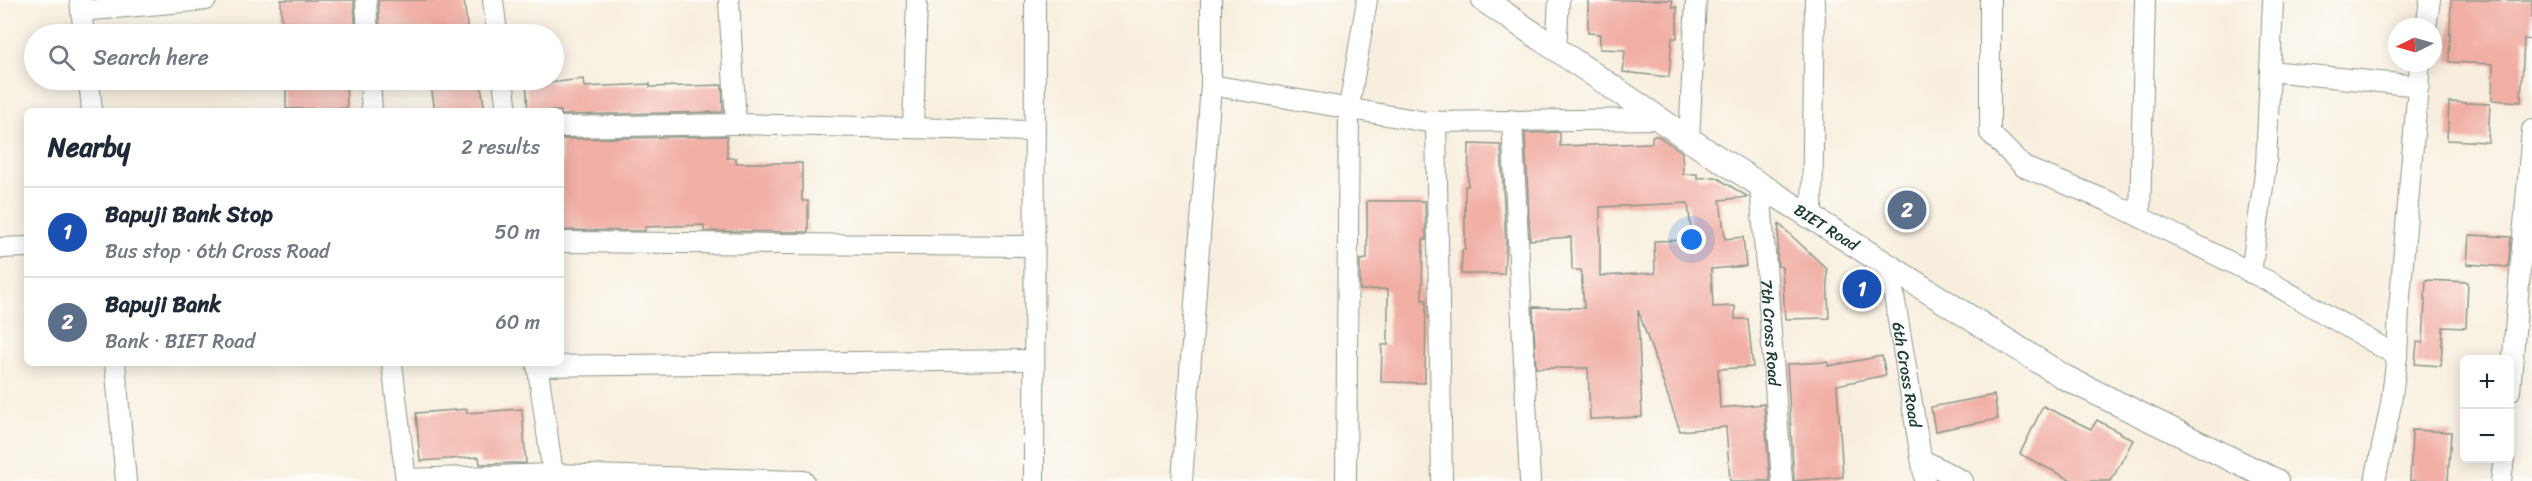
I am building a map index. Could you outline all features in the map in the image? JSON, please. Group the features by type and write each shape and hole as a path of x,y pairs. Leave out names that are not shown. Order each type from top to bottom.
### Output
{"street":[{"path":"83,24 81,5 206,0"},
{"path":"366,0 367,24"},
{"path":"493,0 496,24"},
{"path":"729,0 736,124"},
{"path":"913,128 918,0"},
{"path":"1034,481 1035,0"},
{"path":"1182,481 1211,85 1211,0"},
{"path":"1346,481 1349,107 1367,0"},
{"name":"BIET Road","path":"1484,0 1689,140 2064,377 2277,481"},
{"path":"1556,49 1559,0"},
{"path":"1689,140 1696,0"},
{"path":"1812,218 1815,0"},
{"path":"1990,0 1990,133 2024,167 2140,217 2272,283 2397,356"},
{"path":"2140,217 2145,0"},
{"path":"2251,273 2266,165 2273,0"},
{"path":"2427,18 2430,0"},
{"path":"2270,71 2419,86"},
{"path":"2375,481 2391,404 2397,356 2420,72"},
{"path":"1211,85 1427,122 1659,119"},
{"path":"90,90 92,108"},
{"path":"371,90 372,108"},
{"path":"504,90 507,108"},
{"path":"1512,120 1530,481"},
{"path":"1436,121 1442,481"},
{"path":"564,127 736,124 1035,131"},
{"path":"2513,355 2532,130"},
{"name":"7th Cross Road","path":"1760,185 1782,481"},
{"path":"564,242 1034,246"},
{"path":"0,248 24,248"},
{"name":"6th Cross Road","path":"1888,266 1925,481"},
{"path":"564,364 1034,360"},
{"path":"115,366 126,481"},
{"path":"392,366 406,480 553,477 804,481"},
{"path":"537,366 553,477"},
{"path":"1923,459 1963,481"},
{"path":"2501,481 2503,463"}],"building":[{"path":"281,0 354,0 355,24 282,24"},
{"path":"378,0 464,0 467,24 380,24"},
{"path":"1588,0 1672,0 1672,7 1677,7 1677,38 1672,38 1669,77 1623,72 1625,50 1600,49 1600,34 1588,33"},
{"path":"2451,0 2532,0 2532,40 2524,39 2521,102 2492,100 2493,64 2449,62"},
{"path":"583,79 584,87 650,84 650,87 722,85 723,112 564,115 564,108 528,108 527,90 564,90 564,81"},
{"path":"286,90 346,90 347,108 286,108"},
{"path":"432,90 482,90 485,108 435,108"},
{"path":"2449,102 2490,104 2488,142 2447,140"},
{"path":"1560,132 1560,146 1652,143 1652,136 1658,136 1682,152 1683,174 1697,174 1697,178 1716,177 1748,197 1720,200 1725,239 1743,237 1746,266 1711,269 1713,307 1735,306 1735,319 1748,319 1753,367 1718,369 1720,408 1764,404 1770,481 1730,481 1726,427 1680,431 1638,310 1642,417 1590,419 1588,368 1536,368 1533,307 1584,308 1581,270 1572,270 1571,237 1530,240 1525,133","holes":["1688,203 1692,240 1654,241 1655,273 1600,276 1600,207"]},
{"path":"727,136 727,158 736,158 736,163 802,163 802,201 808,201 808,232 704,231 704,225 645,227 645,231 564,230 564,139"},
{"path":"1469,144 1501,145 1506,245 1504,274 1461,274 1462,250 1465,250 1465,186 1468,186"},
{"path":"1367,201 1425,201 1426,240 1423,240 1422,300 1426,300 1425,383 1381,382 1382,345 1388,345 1388,289 1360,290 1360,260 1367,259"},
{"path":"1779,224 1827,269 1829,318 1785,319 1782,267 1778,266 1777,257"},
{"path":"2469,235 2511,237 2508,267 2467,264"},
{"path":"2426,280 2468,282 2466,328 2443,327 2441,366 2415,364 2417,342 2423,343"},
{"path":"1882,356 1886,375 1837,385 1843,477 1794,481 1787,364 1828,362 1828,366"},
{"path":"1994,395 1998,419 1935,431 1931,407"},
{"path":"2043,406 2091,429 2097,420 2133,440 2111,481 2073,481 2020,454"},
{"path":"467,409 467,413 522,409 526,463 480,464 479,457 420,461 416,413"},
{"path":"2412,430 2451,432 2448,481 2410,481"}],"place":[{"name":"Bapuji Bank","path":"1907,210"},
{"name":"Bapuji Bank Stop","path":"1862,289"}]}
